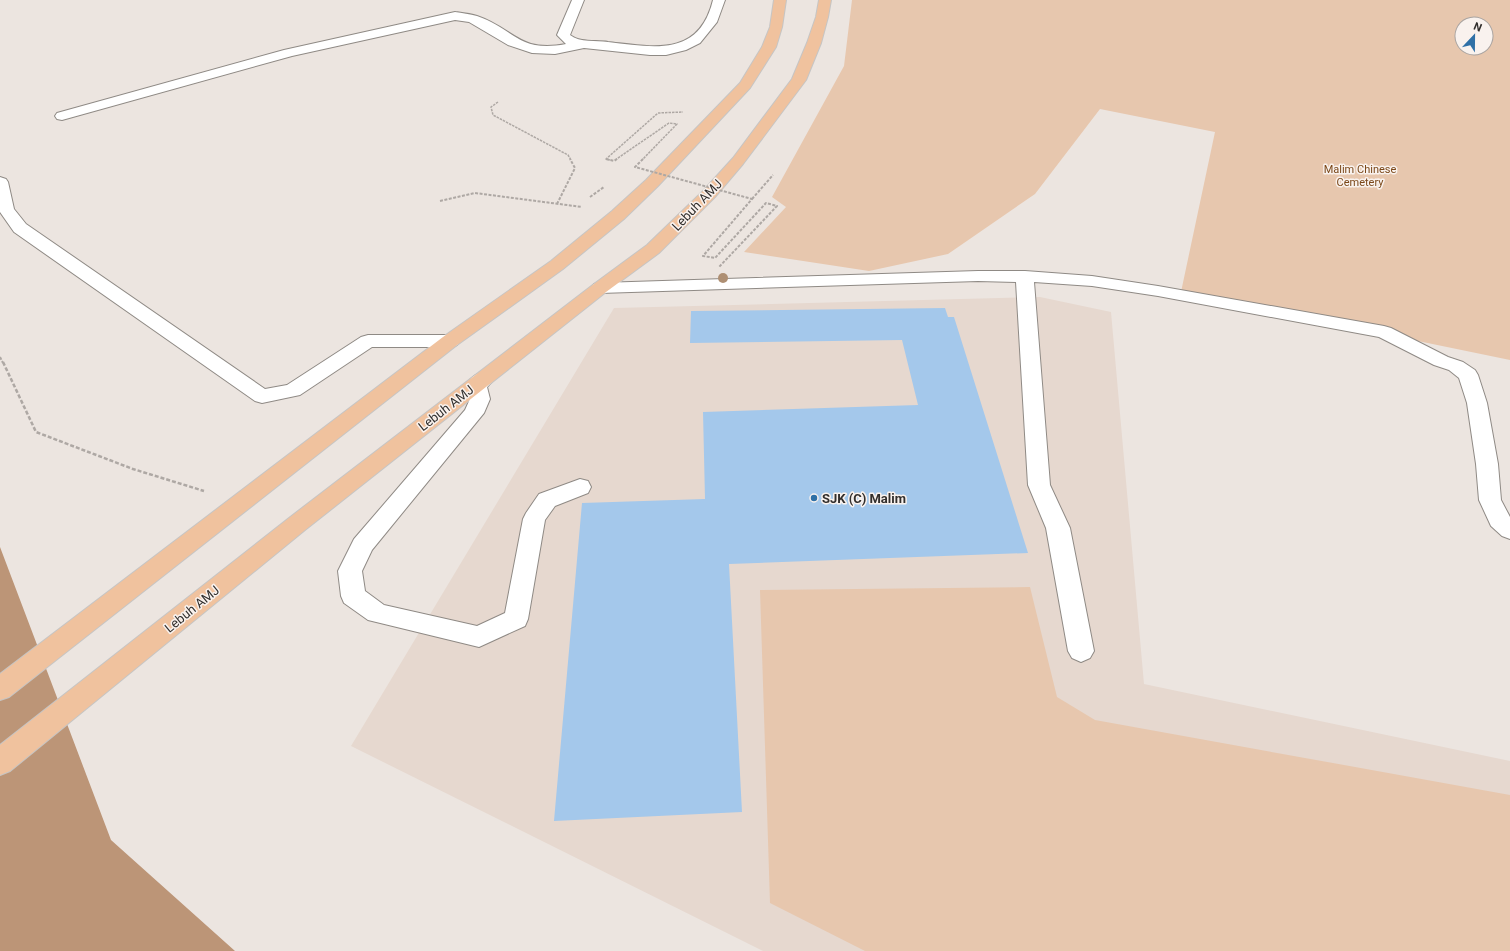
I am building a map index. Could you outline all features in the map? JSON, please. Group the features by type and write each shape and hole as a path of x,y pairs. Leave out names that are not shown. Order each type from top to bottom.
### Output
{"highway":[{"path":"0,689 239,502 450,341 557,265 618,215 652,183 745,84 769,47 776,27 780,0"},
{"name":"Lebuh AMJ","path":"0,762 297,524 600,288 653,249 709,194 738,161 799,80 814,43 822,17 825,0"}],"street":[{"path":"578,0 563,35 565,38 572,42 583,44 652,50 667,50 682,47 694,42 702,34 713,18 719,0"},
{"path":"62,116 289,53 455,16 474,19 526,48 553,51 583,44"},
{"path":"0,182 6,209 20,228 262,396 293,390 368,341 450,341"},
{"path":"600,288 978,276 1025,276 1092,281 1158,291 1384,332 1441,361 1456,366 1468,375 1477,403 1487,464 1490,500 1499,520 1510,530"},
{"path":"1025,276 1039,485 1058,528 1081,651"},
{"path":"486,377 476,385 480,399 474,413 362,545 350,571 353,596 377,612 478,637 516,619 534,519 547,500 580,486"}],"path":[{"path":"498,102 491,107 493,115 568,155 573,162 576,168 557,204"},
{"path":"658,113 606,159 614,161 669,123 677,124 635,167 752,199"},
{"path":"719,267 777,206 766,203 714,258 703,256 773,175"},
{"path":"440,201 475,192 581,207 618,215"},
{"path":"0,357 36,432 132,469 239,502"}],"shaded area":[{"name":"SJK (C) Malim","path":"1040,297 1111,312 1144,684 1510,761 1510,951 763,951 351,746 614,308"},
{"path":"0,547 111,840 235,951 0,951"}],"green space":[{"name":"Malim Chinese Cemetery","path":"852,0 1510,0 1510,360 1181,292 1215,132 1100,109 1035,194 948,254 869,271 744,252 786,207 772,197 844,66"},
{"path":"1030,587 1057,697 1095,720 1510,795 1510,951 865,951 770,903 760,590"}],"building":[{"path":"945,308 948,317 954,317 1028,553 729,564 742,812 554,821 582,503 705,499 703,412 918,405 902,340 690,343 691,311"}],"place":[{"name":"SJK (C) Malim","path":"814,498"}]}
